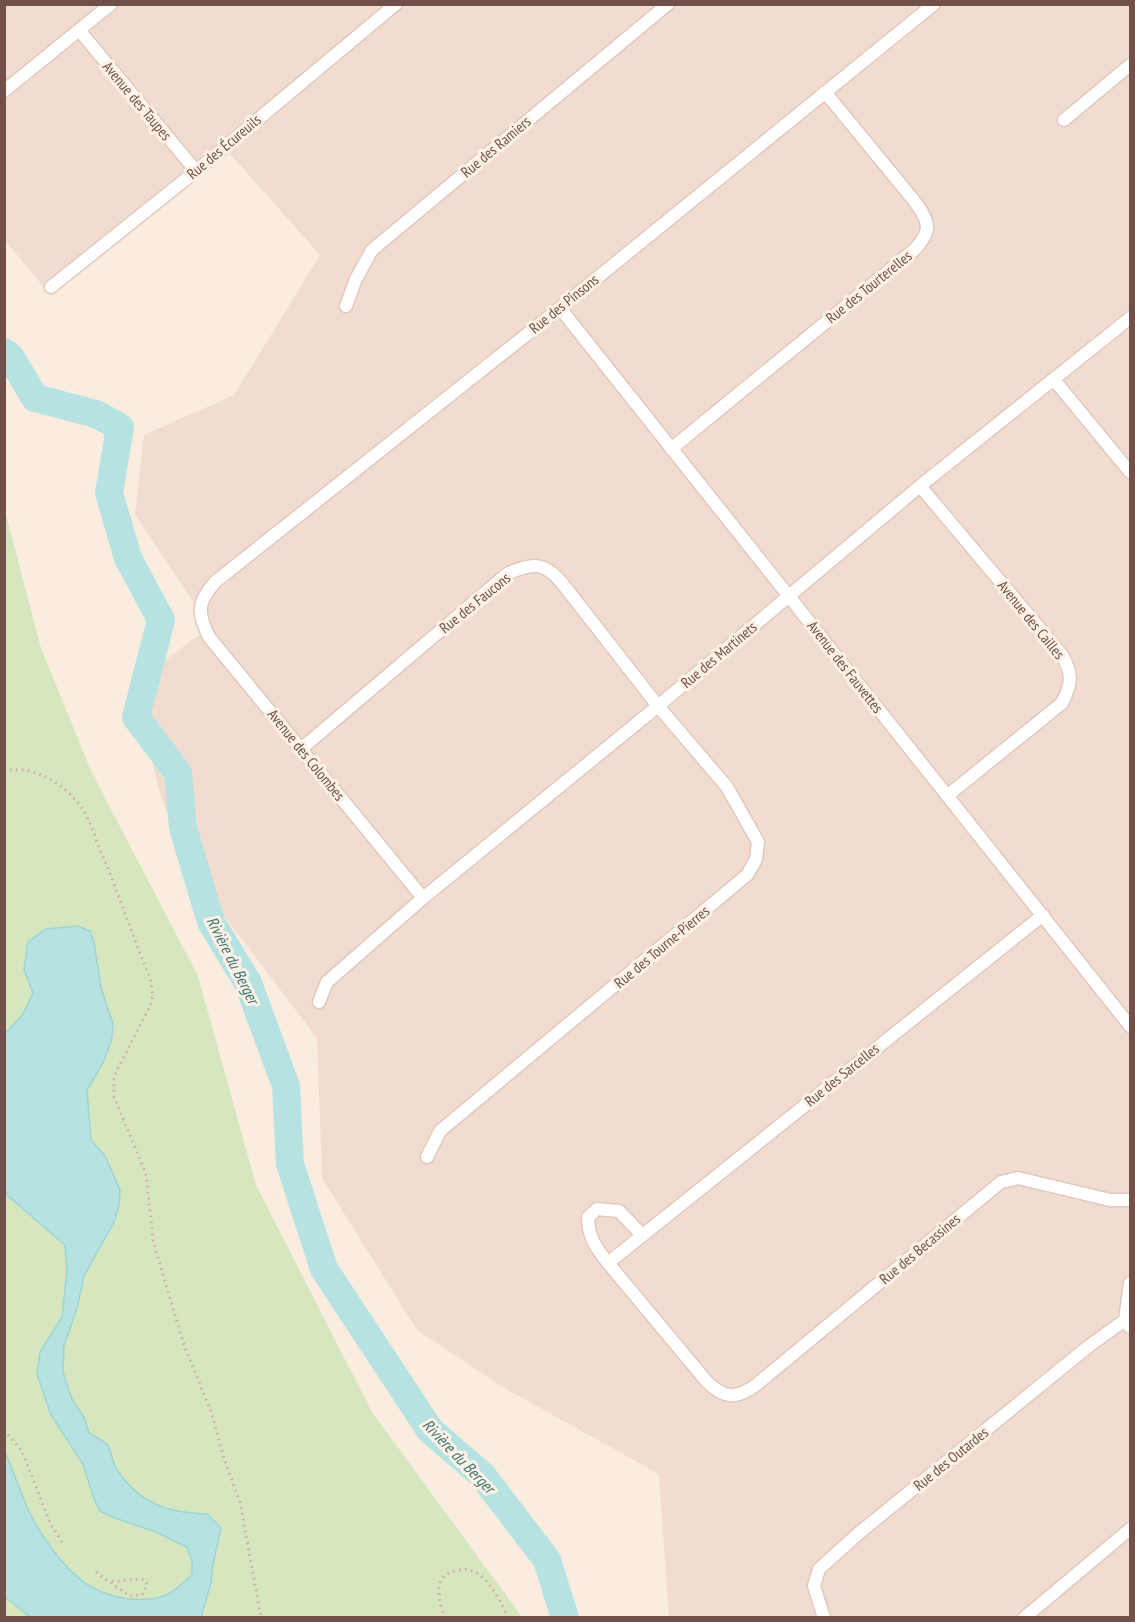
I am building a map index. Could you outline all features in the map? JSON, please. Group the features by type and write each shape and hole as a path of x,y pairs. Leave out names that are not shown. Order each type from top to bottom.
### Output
{"street":[{"path":"4,91 111,4"},
{"name":"Rue des Écureuils","path":"51,287 196,171 396,4"},
{"name":"Rue des Ramiers","path":"346,306 356,279 372,250 668,4"},
{"name":"Rue des Pinsons","path":"200,607 204,595 215,582 560,308 934,4"},
{"name":"Avenue des Taupes","path":"79,30 196,171"},
{"path":"1064,120 1131,65"},
{"name":"Rue des Tourterelles","path":"671,448 914,250 923,241 928,230 925,216 916,203 825,92"},
{"name":"Avenue des Fauvettes","path":"560,308 1131,1026"},
{"name":"Rue des Martinets","path":"319,1002 327,982 423,898 658,706 920,486 1131,318"},
{"path":"1054,381 1131,472"},
{"name":"Avenue des Cailles","path":"920,486 1062,655 1071,676 1069,689 1062,703 948,796"},
{"name":"Rue des Faucons","path":"301,750 507,574 523,566 540,566 554,573 658,706"},
{"name":"Avenue des Colombes","path":"200,607 201,621 209,637 423,898"},
{"name":"Rue des Tourne-Pierres","path":"427,1157 440,1131 747,875 756,859 758,842 727,787 658,706"},
{"name":"Rue des Sarcelles","path":"608,1263 1043,915"},
{"name":"Rue des Becassines","path":"608,1263 708,1383 720,1394 733,1396 746,1392 756,1385 1001,1182 1018,1178 1110,1200 1131,1200"},
{"path":"608,1263 593,1245 588,1230 588,1217 597,1209 619,1211 642,1235"},
{"path":"1128,1323 1131,1283"},
{"name":"Rue des Outardes","path":"824,1617 814,1586 819,1569 1089,1346 1128,1323"},
{"path":"1024,1617 1131,1529"}],"path":[{"path":"4,771 21,769 35,772 51,780 73,797 82,810 107,867 150,978 153,995 151,1004 114,1076 114,1097 146,1174 153,1240 184,1345 212,1414 224,1459 240,1502 261,1617"},
{"path":"4,1430 22,1451 51,1525 64,1545"},
{"path":"445,1617 438,1593 441,1580 450,1572 463,1569 473,1571 482,1577 509,1617"},
{"path":"96,1572 108,1581 130,1596 142,1595 147,1584 145,1580 140,1579 122,1582 108,1581"}],"shaded area":[{"path":"4,5 1130,5 1130,1617 669,1617 659,1474 501,1386 417,1330 322,1178 317,1038 209,896 189,877 158,787 142,715 128,688 204,631 198,609 135,515 144,435 234,395 320,255 224,147 47,291 5,240"}],"green space":[{"path":"5,511 41,648 91,771 198,976 256,1185 372,1412 522,1617 5,1617"}],"water":[{"path":"78,926 90,931 94,942 101,988 113,1024 112,1038 103,1063 87,1090 91,1140 105,1156 120,1190 114,1222 84,1276 77,1308 64,1346 63,1372 72,1399 84,1417 89,1433 107,1444 116,1468 134,1490 144,1498 166,1508 207,1514 221,1528 211,1583 201,1617 30,1617 5,1597 5,1452 37,1526 58,1557 83,1581 108,1594 137,1600 166,1595 192,1575 192,1561 187,1547 156,1532 100,1511 83,1464 51,1415 37,1374 40,1352 62,1317 67,1271 65,1245 7,1195 5,1189 5,1034 23,1014 33,993 24,969 28,942 46,929"}],"waterway":[{"name":"Rivière du Berger","path":"4,352 11,358 35,398 96,414 120,427 109,493 128,558 161,620 136,717 178,773 183,828 211,922 248,983 286,1086 290,1164 324,1269 430,1430 482,1475 547,1560 565,1618"}]}
